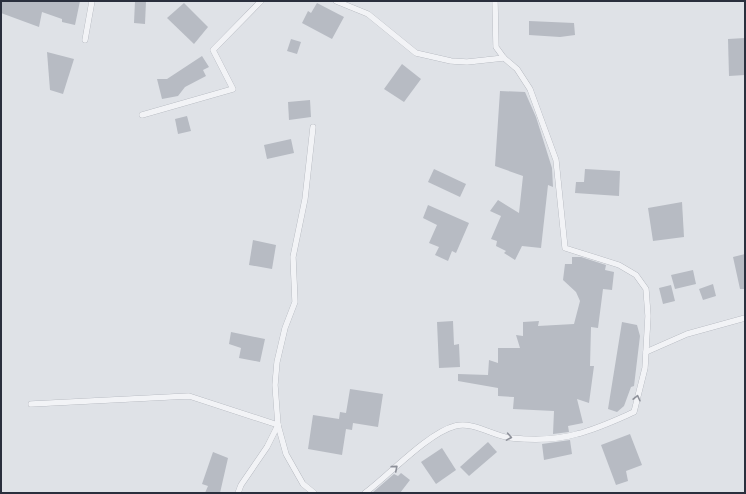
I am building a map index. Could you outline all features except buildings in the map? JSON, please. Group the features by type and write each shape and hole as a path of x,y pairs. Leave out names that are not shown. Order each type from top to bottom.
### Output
{"lane":[{"path":"85,40 92,1"},
{"path":"142,115 232,89 213,50 261,1"},
{"path":"336,1 368,14 416,54 451,61 467,62 504,58"},
{"path":"365,493 419,447 435,436 455,426 466,425 509,438 557,438 577,434 634,412 645,368 648,316 646,289 636,275 619,265 565,248 556,160 530,89 517,68 504,58 496,47 495,1"},
{"path":"313,127 305,199 293,257 295,302 285,328 277,362 275,385 278,425 286,454 303,484 314,493"},
{"path":"646,352 687,334 745,318"},
{"path":"31,404 189,396 278,425"},
{"path":"238,493 241,485 267,447 278,425"}]}
